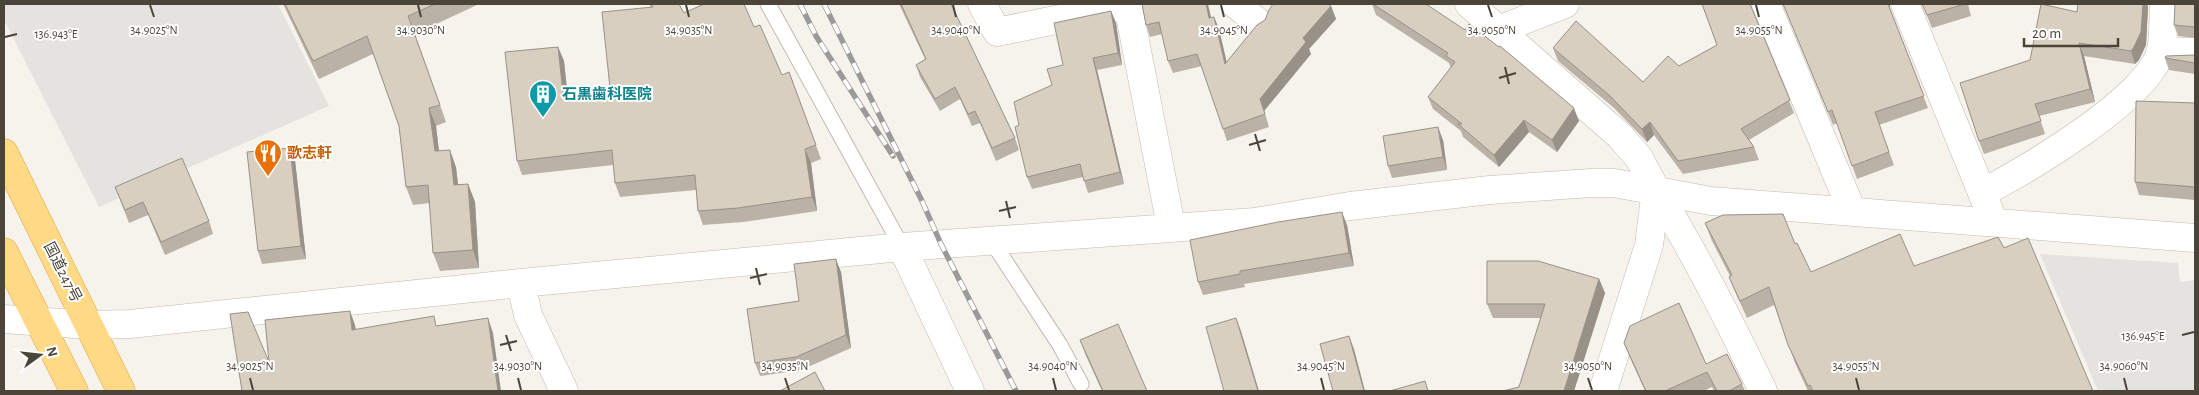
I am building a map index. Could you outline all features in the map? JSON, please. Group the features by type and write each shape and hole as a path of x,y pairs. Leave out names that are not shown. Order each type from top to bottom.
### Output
{"highway":[{"name":"国道247号","path":"4,153 122,391"},
{"path":"4,252 74,391"}],"street":[{"path":"982,4 997,32 1130,4 1171,226"},
{"path":"1235,4 1258,22"},
{"path":"1469,4 1620,136 1639,158 1687,241 1732,326 1763,391"},
{"path":"1501,30 1565,4"},
{"path":"1766,4 1852,211"},
{"path":"1905,4 1994,223"},
{"path":"1982,193 2016,175 2118,106 2144,81 2161,51 2164,4"},
{"path":"2161,51 2195,52"},
{"path":"4,319 89,325 130,324 521,283 902,247 1171,226 1255,222 1350,206 1490,190 1606,183 1656,190 1711,201 2195,238"},
{"path":"1604,391 1649,246 1656,190"},
{"path":"902,247 970,391"},
{"path":"521,283 528,315 564,391"}],"lane":[{"path":"768,4 902,247"},
{"path":"992,240 1060,345 1081,384"}],"shaded area":[{"path":"4,4 278,4 329,106 99,207 4,20"},
{"path":"2040,254 2178,263 2180,282 2195,280 2195,391 2098,391"}],"building":[{"path":"285,4 435,4 408,16 440,105 429,108 435,151 450,150 454,185 468,184 473,250 433,253 428,185 406,187 399,126 367,36 313,61"},
{"path":"651,4 679,4 684,13 704,4 744,4 754,27 760,25 782,75 789,72 816,145 805,149 812,197 738,208 698,211 695,175 615,183 612,150 517,161 505,52 558,47 563,93 610,88 602,12 653,7"},
{"path":"901,4 951,4 1015,138 992,148 975,111 968,114 955,87 935,99 916,65 926,59"},
{"path":"1142,4 1206,4 1209,18 1214,17 1225,64 1257,25 1265,20 1273,4 1328,4 1331,6 1303,38 1306,42 1260,99 1265,114 1223,129 1197,54 1168,61 1159,22 1146,25"},
{"path":"1373,4 1426,4 1465,30 1469,24 1500,46 1574,108 1552,140 1524,120 1494,155 1458,124 1462,124 1428,97 1455,62 1446,56 1448,53"},
{"path":"1702,4 1750,4 1790,100 1741,129 1754,147 1678,161 1650,122 1642,129 1609,95 1553,48 1576,21 1643,82 1668,56 1679,66 1717,45"},
{"path":"1783,4 1888,4 1924,96 1875,112 1889,152 1852,166 1832,110 1828,112"},
{"path":"1922,4 1965,4 1927,15"},
{"path":"2041,4 2077,12 2078,4 2143,4 2141,32 2131,51 2079,43 2090,89 2035,104 2041,121 1979,141 1960,83 2030,60"},
{"path":"2175,4 2195,4 2195,27 2174,25"},
{"path":"1111,11 1118,53 1093,58 1120,172 1084,181 1080,164 1027,177 1015,127 1019,125 1014,102 1052,85 1047,69 1063,65 1054,23"},
{"path":"2195,55 2195,63 2165,58 2166,56"},
{"path":"2136,101 2195,103 2195,187 2135,182"},
{"path":"1438,127 1443,157 1388,166 1383,136"},
{"path":"290,148 301,246 258,251 247,152"},
{"path":"182,158 209,221 161,242 143,202 125,210 115,187"},
{"path":"1342,212 1349,253 1240,271 1240,274 1198,282 1190,240 1278,222"},
{"path":"1783,214 1795,244 1797,243 1811,272 1900,234 1914,266 1998,237 2004,248 2028,238 2093,391 1813,391 1810,385 1808,386 1788,345 1769,287 1740,301 1729,277 1732,275 1705,223 1723,215"},
{"path":"836,259 846,335 796,357 755,363 747,309 799,301 794,264"},
{"path":"1487,261 1538,261 1599,279 1564,391 1503,391 1519,387 1545,304 1487,304"},
{"path":"1679,303 1706,364 1727,354 1742,384 1729,391 1717,391 1707,372 1665,391 1646,391 1624,343 1630,326"},
{"path":"350,311 352,330 434,316 436,326 488,318 498,391 242,391 230,314 248,312 269,362 265,320"},
{"path":"1236,318 1258,391 1224,391 1206,327"},
{"path":"1118,324 1147,391 1103,391 1080,340"},
{"path":"1349,336 1364,391 1333,391 1320,344"},
{"path":"815,372 825,391 780,391"},
{"path":"1425,381 1428,391 1390,391"}],"railway":[{"path":"800,4 816,36 893,156"},
{"path":"824,4 922,201 941,244 1016,391"}],"place":[{"name":"石黒歯科医院","path":"543,118"},
{"name":"歌志軒","path":"268,177"}]}
